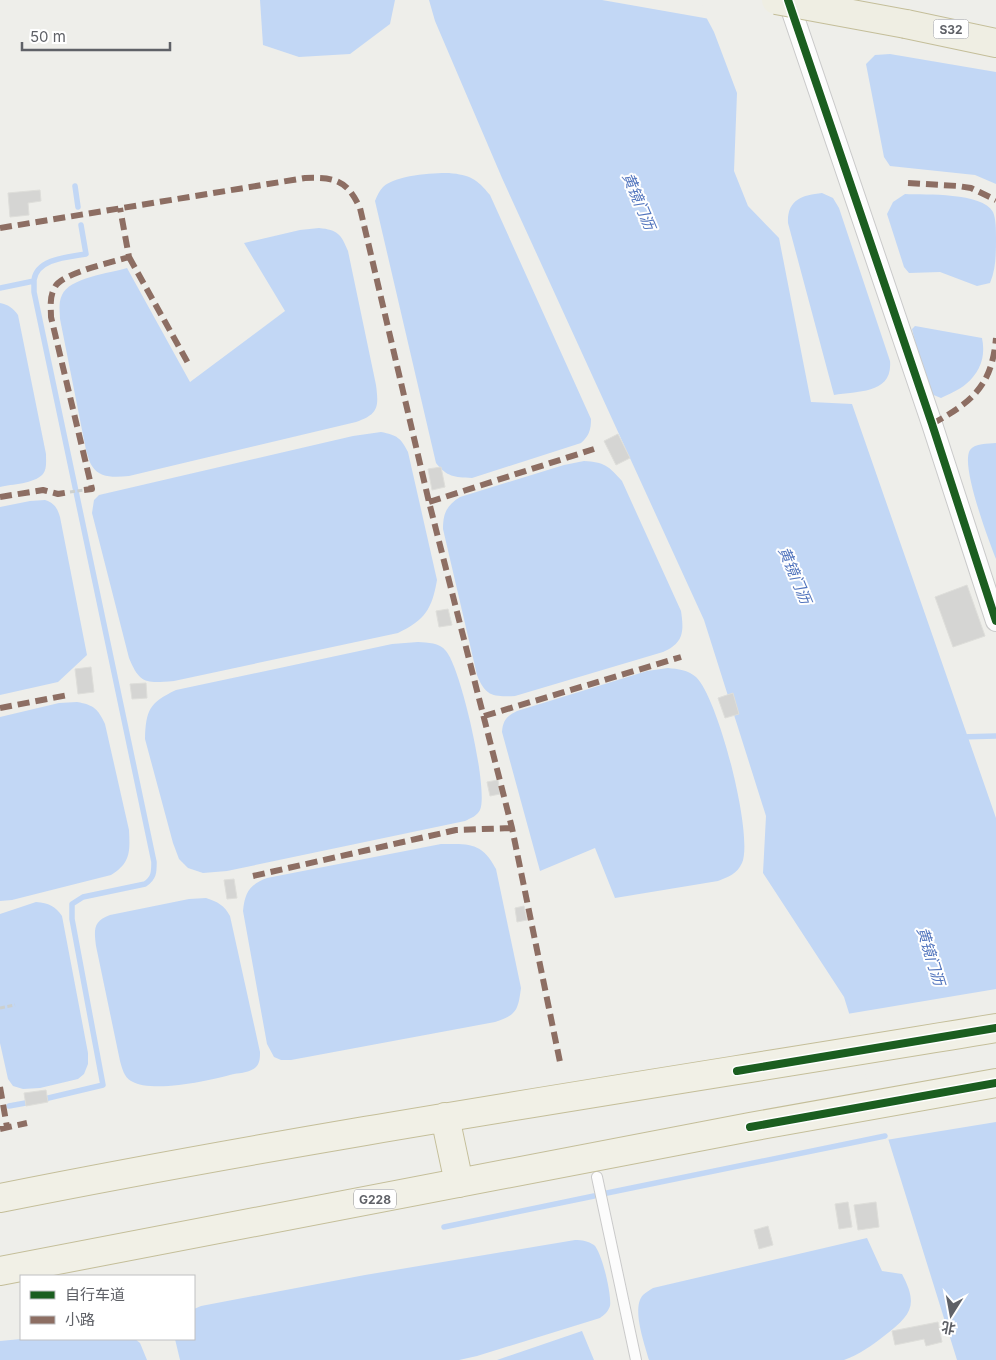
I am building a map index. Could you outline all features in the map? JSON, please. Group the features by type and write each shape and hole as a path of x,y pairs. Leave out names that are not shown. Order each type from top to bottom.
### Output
{"highway":[{"name":"S32","path":"776,0 906,24 996,34"},
{"path":"906,24 996,42"},
{"path":"0,1198 140,1170 996,1028"},
{"name":"G228","path":"0,1271 750,1127 996,1083"},
{"path":"445,1118 460,1183"}],"street":[{"path":"788,0 932,424 996,621"}],"lane":[{"path":"597,1177 636,1360"}],"path":[{"path":"70,492 84,490"},
{"path":"0,1008 15,1005"}],"water":[{"path":"260,0 395,0 390,24 350,54 299,57 263,45"},
{"name":"黄镜门沥","path":"429,0 697,0 714,32 737,93 734,171 748,206 779,238 811,402 852,404 996,818 996,1360 957,1360 844,997 763,873 766,816 704,620 502,178 435,21"},
{"path":"890,54 996,72 996,184 975,175 890,166 884,157 866,64 875,55"},
{"path":"449,173 472,179 490,195 591,419 589,433 581,443 472,478 447,474 436,463 375,201 383,187 396,180 424,174"},
{"path":"822,193 833,198 839,208 890,361 886,380 880,385 863,391 834,395 788,223 790,209 797,200 808,195"},
{"path":"905,194 966,198 978,201 993,212 996,228 996,250 990,283 977,286 940,272 909,273 904,267 887,214 893,202"},
{"path":"319,228 331,230 338,234 348,251 376,385 377,405 373,413 356,422 129,476 109,476 95,470 90,463 86,450 60,319 60,301 66,289 81,280 127,268 190,382 285,311 244,243 300,230"},
{"path":"0,303 10,307 18,315 46,454 46,467 43,474 34,480 0,487"},
{"path":"915,326 982,338 983,352 981,364 966,384 941,398 931,394 921,366 912,329"},
{"path":"381,432 398,438 408,452 437,580 433,599 421,618 398,633 174,681 151,682 141,678 129,658 92,513 94,500 99,495 353,436"},
{"path":"996,443 996,559 972,486 968,458 970,450 975,446"},
{"path":"584,461 597,462 606,466 622,481 681,611 681,636 675,645 663,652 515,696 491,694 483,687 477,675 443,529 445,514 449,506 460,497 564,465"},
{"path":"45,500 55,506 60,517 87,655 58,682 0,695 0,507"},
{"path":"418,642 433,644 443,648 452,662 459,680 472,730 481,780 482,798 480,810 474,817 465,821 227,871 203,873 188,868 179,859 145,739 148,714 160,699 176,690 392,644"},
{"path":"668,668 686,671 696,677 705,690 714,711 732,767 739,798 744,848 740,867 732,875 718,881 615,898 595,848 540,871 502,732 506,719 517,711 647,671"},
{"path":"77,702 95,708 105,724 129,830 128,856 122,866 111,875 12,900 0,901 0,717 59,703"},
{"path":"441,844 474,846 491,860 496,869 521,988 519,1002 515,1011 508,1017 495,1022 291,1060 281,1060 274,1057 267,1044 243,911 249,890 256,883 267,878"},
{"path":"206,898 220,904 230,916 260,1052 258,1064 254,1069 246,1072 182,1085 141,1085 131,1081 125,1075 120,1061 96,946 96,927 100,920 110,915 189,899"},
{"path":"36,902 51,906 62,916 88,1053 88,1064 84,1074 78,1079 40,1088 23,1089 13,1086 8,1079 0,1043 0,914"},
{"path":"867,1238 882,1271 902,1274 911,1302 910,1309 901,1322 879,1340 860,1352 844,1360 649,1360 640,1327 638,1309 643,1295 653,1288"},
{"path":"575,1240 585,1241 594,1245 600,1256 606,1274 610,1306 607,1312 600,1318 459,1360 180,1360 175,1340 195,1340 195,1309 365,1275"},
{"path":"582,1331 594,1360 497,1360"},
{"path":"20,1339 136,1340 140,1343 147,1360 0,1360 0,1341"}],"pier":[{"path":"602,0 700,0 710,19"},
{"path":"996,989 996,1122 886,1140 847,1014"}],"building":[{"path":"40,190 41,201 28,203 29,215 10,217 8,193"},
{"path":"618,434 630,458 616,465 604,441"},
{"path":"441,467 445,487 432,490 428,469"},
{"path":"967,585 985,636 953,647 935,597"},
{"path":"448,609 452,625 439,627 436,611"},
{"path":"91,667 94,692 78,694 75,669"},
{"path":"146,683 147,698 132,699 130,684"},
{"path":"733,693 739,714 725,718 718,698"},
{"path":"498,780 500,794 490,796 487,782"},
{"path":"234,879 237,898 227,899 224,880"},
{"path":"524,906 527,920 517,922 515,908"},
{"path":"46,1090 48,1102 26,1106 24,1093"},
{"path":"848,1202 852,1227 839,1229 835,1204"},
{"path":"876,1202 879,1227 858,1230 854,1205"},
{"path":"768,1226 773,1245 759,1249 754,1230"},
{"path":"938,1322 942,1342 926,1346 924,1339 895,1345 892,1331"}],"waterway":[{"path":"75,186 78,207"},
{"path":"40,1100 103,1085 72,919 72,904 83,897 145,884 152,877 154,869 34,292 34,280 36,273 41,267 55,260 86,254 81,225"},
{"path":"0,288 34,281"},
{"path":"960,737 996,736"},
{"path":"9,1106 31,1102"},
{"path":"607,1193 885,1136"},
{"path":"444,1227 594,1196"}],"marked path":[{"path":"0,228 305,178 324,178 339,182 350,191 360,208 429,502 512,828 561,1067"},
{"path":"908,183 971,188 996,200"},
{"path":"84,490 92,489 51,317 51,298 55,287 67,277 129,257 120,208"},
{"path":"129,257 188,363"},
{"path":"932,424 958,408 978,391 990,369 996,338"},
{"path":"429,502 594,449"},
{"path":"0,497 43,490 58,494 70,492"},
{"path":"484,716 681,657"},
{"path":"0,708 68,695"},
{"path":"253,876 456,830 512,828"},
{"path":"0,1087 7,1127"},
{"path":"0,1129 27,1123"}],"cycle path":[{"path":"788,0 932,424 996,621"},
{"path":"737,1071 996,1028"},
{"path":"750,1127 996,1083"}]}
